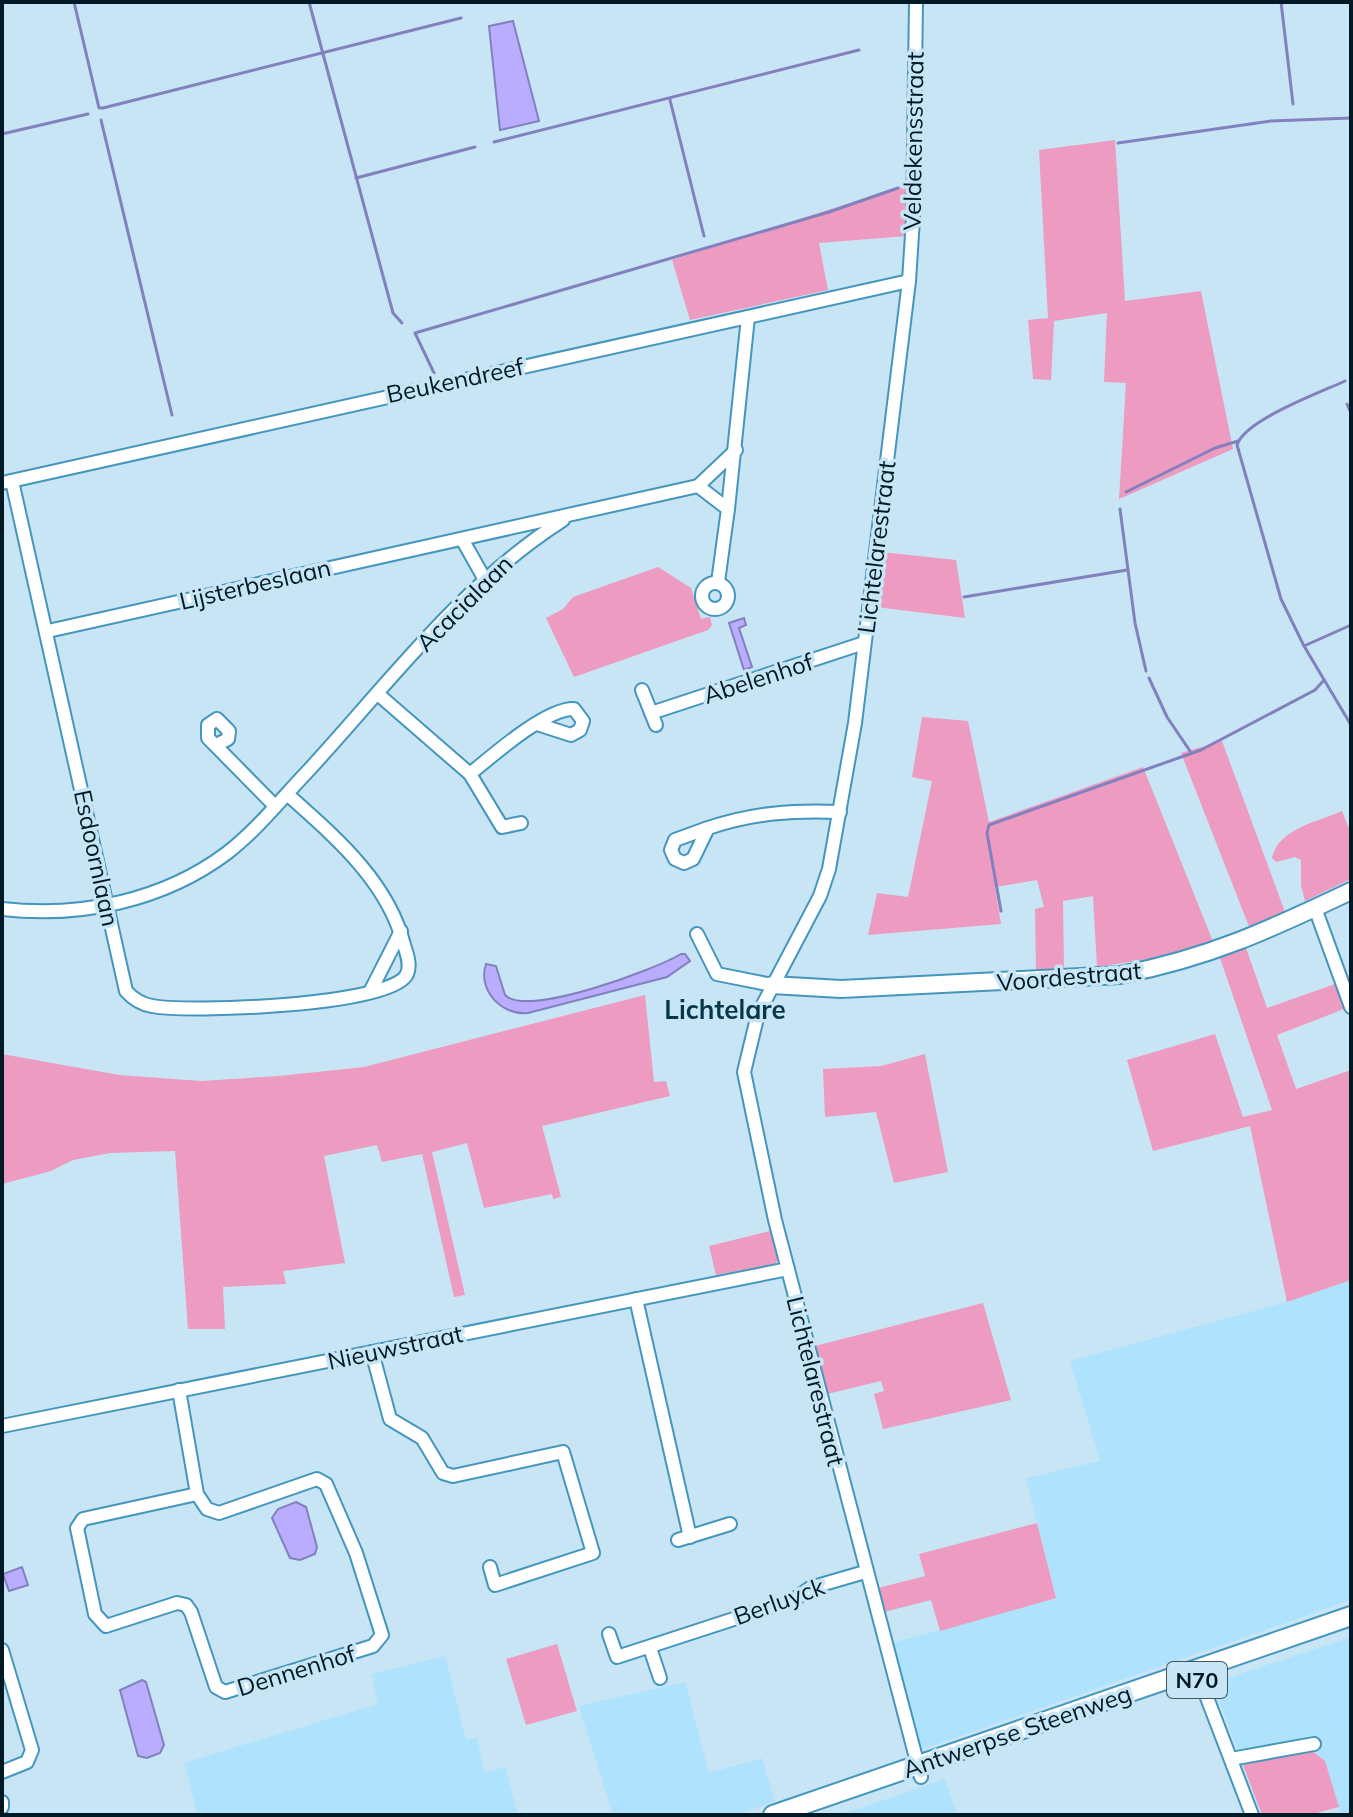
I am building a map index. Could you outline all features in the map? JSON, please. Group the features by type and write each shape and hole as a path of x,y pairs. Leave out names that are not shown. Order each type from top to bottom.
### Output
{"main road":[{"name":"Antwerpse Steenweg","path":"810,1815 920,1771 1198,1674 1351,1616"},
{"name":"Antwerpse Steenweg","path":"1198,1674 1351,1627"},
{"name":"Antwerpse Steenweg","path":"773,1815 920,1771"}],"street":[{"name":"Veldekensstraat","path":"909,281 913,219 916,2"},
{"name":"Beukendreef","path":"7,482 909,281"},
{"name":"Lichtelarestraat","path":"909,281 840,812 825,883 758,1014 744,1072 755,1138 865,1572 920,1771"},
{"path":"718,582 736,450 748,317"},
{"path":"728,509 698,486 736,450"},
{"name":"Esdoornlaan","path":"7,482 48,631 126,991 139,1002 181,1007 321,1002 396,985 406,976 409,962 401,931 378,886 337,838 287,794"},
{"name":"Acacialaan","path":"2,909 63,913 107,905 158,891 194,874 227,853 287,794 484,578 513,553 570,516 698,486"},
{"name":"Lijsterbeslaan","path":"48,631 570,516"},
{"path":"462,539 484,578"},
{"name":"Abelenhof","path":"642,690 653,719 864,643"},
{"path":"379,695 470,774 502,827 521,823"},
{"path":"470,774 537,724"},
{"path":"218,744 275,806"},
{"path":"708,828 764,813 840,812"},
{"name":"Voordestraat","path":"772,985 841,989 1120,975 1158,968 1243,942 1351,891"},
{"path":"1315,908 1351,1007"},
{"path":"370,992 401,931"},
{"path":"697,934 717,974 772,985"},
{"name":"Nieuwstraat","path":"2,1426 788,1269"},
{"path":"636,1299 684,1538 730,1524"},
{"path":"372,1352 390,1419 422,1438 443,1473 453,1476 563,1452 593,1553 495,1585 490,1567"},
{"path":"179,1390 197,1494"},
{"name":"Dennenhof","path":"317,1479 326,1484 356,1553 382,1635 373,1646 225,1692 216,1687 186,1605 177,1603 103,1633 95,1614 77,1528 83,1519 197,1494 207,1509 219,1513 317,1479"},
{"name":"Berluyck","path":"609,1634 617,1657 650,1648 655,1642 795,1599 810,1588 865,1572"},
{"path":"650,1648 660,1678"},
{"path":"2,1650 32,1750 27,1762 2,1772"},
{"path":"1198,1674 1252,1815"},
{"path":"1231,1759 1314,1744"}],"shaded area":[{"path":"513,21 539,121 500,130 489,26"},
{"path":"1115,140 1125,301 1201,291 1233,449 1119,499 1126,383 1104,382 1107,313 1054,321 1051,380 1033,379 1028,320 1048,318 1039,150"},
{"path":"909,184 907,236 819,243 828,290 690,320 672,260"},
{"path":"881,552 956,560 965,618 876,607"},
{"path":"658,567 691,588 701,619 710,617 712,625 708,630 574,677 546,618 563,609 573,597"},
{"path":"744,618 746,625 739,628 752,667 744,670 729,623"},
{"path":"922,717 968,721 989,822 1143,767 1214,944 1168,956 1097,967 1093,896 1063,901 1064,968 1036,970 1035,909 1044,907 1037,880 995,887 1001,924 868,935 877,893 908,897 932,781 912,777"},
{"path":"1222,741 1285,912 1250,929 1181,753"},
{"path":"1342,811 1351,834 1351,879 1305,901 1301,886 1301,860 1295,857 1276,862 1272,858 1276,848 1290,833"},
{"path":"1245,945 1267,1008 1335,984 1344,1009 1277,1035 1296,1089 1351,1070 1351,1280 1287,1302 1250,1126 1153,1151 1127,1060 1215,1034 1243,1117 1272,1110 1219,955"},
{"path":"685,954 690,961 667,977 528,1013 518,1013 501,1006 488,992 485,983 486,964 496,966 505,995 518,1000 538,1000 620,980"},
{"path":"645,995 654,1082 666,1081 670,1096 542,1126 561,1197 553,1199 552,1194 484,1208 467,1143 432,1152 465,1295 454,1297 422,1154 382,1162 377,1145 324,1156 345,1263 283,1271 286,1284 223,1287 225,1329 188,1329 175,1151 110,1153 73,1160 51,1171 2,1184 2,1054 119,1075 201,1081 279,1076 364,1067"},
{"path":"925,1054 948,1172 894,1183 876,1112 825,1117 823,1069 881,1066"},
{"path":"774,1230 779,1256 776,1264 716,1275 709,1246"},
{"path":"1351,1280 1351,1600 920,1750 892,1643 1056,1598 1026,1478 1100,1461 1070,1361 1287,1302"},
{"path":"983,1303 1011,1400 883,1429 874,1394 884,1391 881,1381 827,1394 815,1346"},
{"path":"296,1502 306,1507 317,1547 315,1554 300,1560 290,1558 272,1518 278,1509"},
{"path":"1037,1523 1056,1598 940,1631 931,1600 884,1612 878,1588 925,1576 919,1554"},
{"path":"22,1567 28,1585 9,1591 3,1574"},
{"path":"1351,1637 1351,1815 1341,1815 1339,1807 1249,1760 1243,1765 1215,1689 1216,1682"},
{"path":"557,1644 577,1711 526,1725 506,1659"},
{"path":"445,1656 466,1739 477,1738 485,1773 505,1767 518,1815 198,1815 184,1763 378,1704 372,1674"},
{"path":"142,1680 146,1682 164,1745 160,1753 147,1758 138,1756 120,1690"},
{"path":"685,1682 709,1773 762,1758 775,1801 737,1815 613,1815 579,1706"},
{"path":"1311,1750 1325,1761 1339,1807 1309,1815 1262,1815 1243,1765 1249,1760"},
{"path":"945,1779 957,1815 839,1815"}],"waterway":[{"path":"74,2 99,108 461,18"},
{"path":"309,2 393,313 402,323"},
{"path":"1281,2 1293,104"},
{"path":"494,142 859,50"},
{"path":"670,100 704,236"},
{"path":"2,134 88,114"},
{"path":"1118,143 1271,121 1351,118"},
{"path":"101,120 172,415"},
{"path":"356,178 475,147"},
{"path":"434,373 415,333 829,212 898,188"},
{"path":"1345,381 1268,417 1254,426 1237,445 1281,599 1304,646 1351,625"},
{"path":"1347,404 1351,413"},
{"path":"1126,492 1215,448 1238,441"},
{"path":"1120,509 1135,623 1146,671"},
{"path":"964,597 1127,570"},
{"path":"1304,646 1351,725"},
{"path":"1149,678 1167,717 1190,751"},
{"path":"1001,911 987,833 989,825 1201,750 1315,690 1324,680"}],"district":[{"name":"Lichtelare","path":"725,1009"}]}
